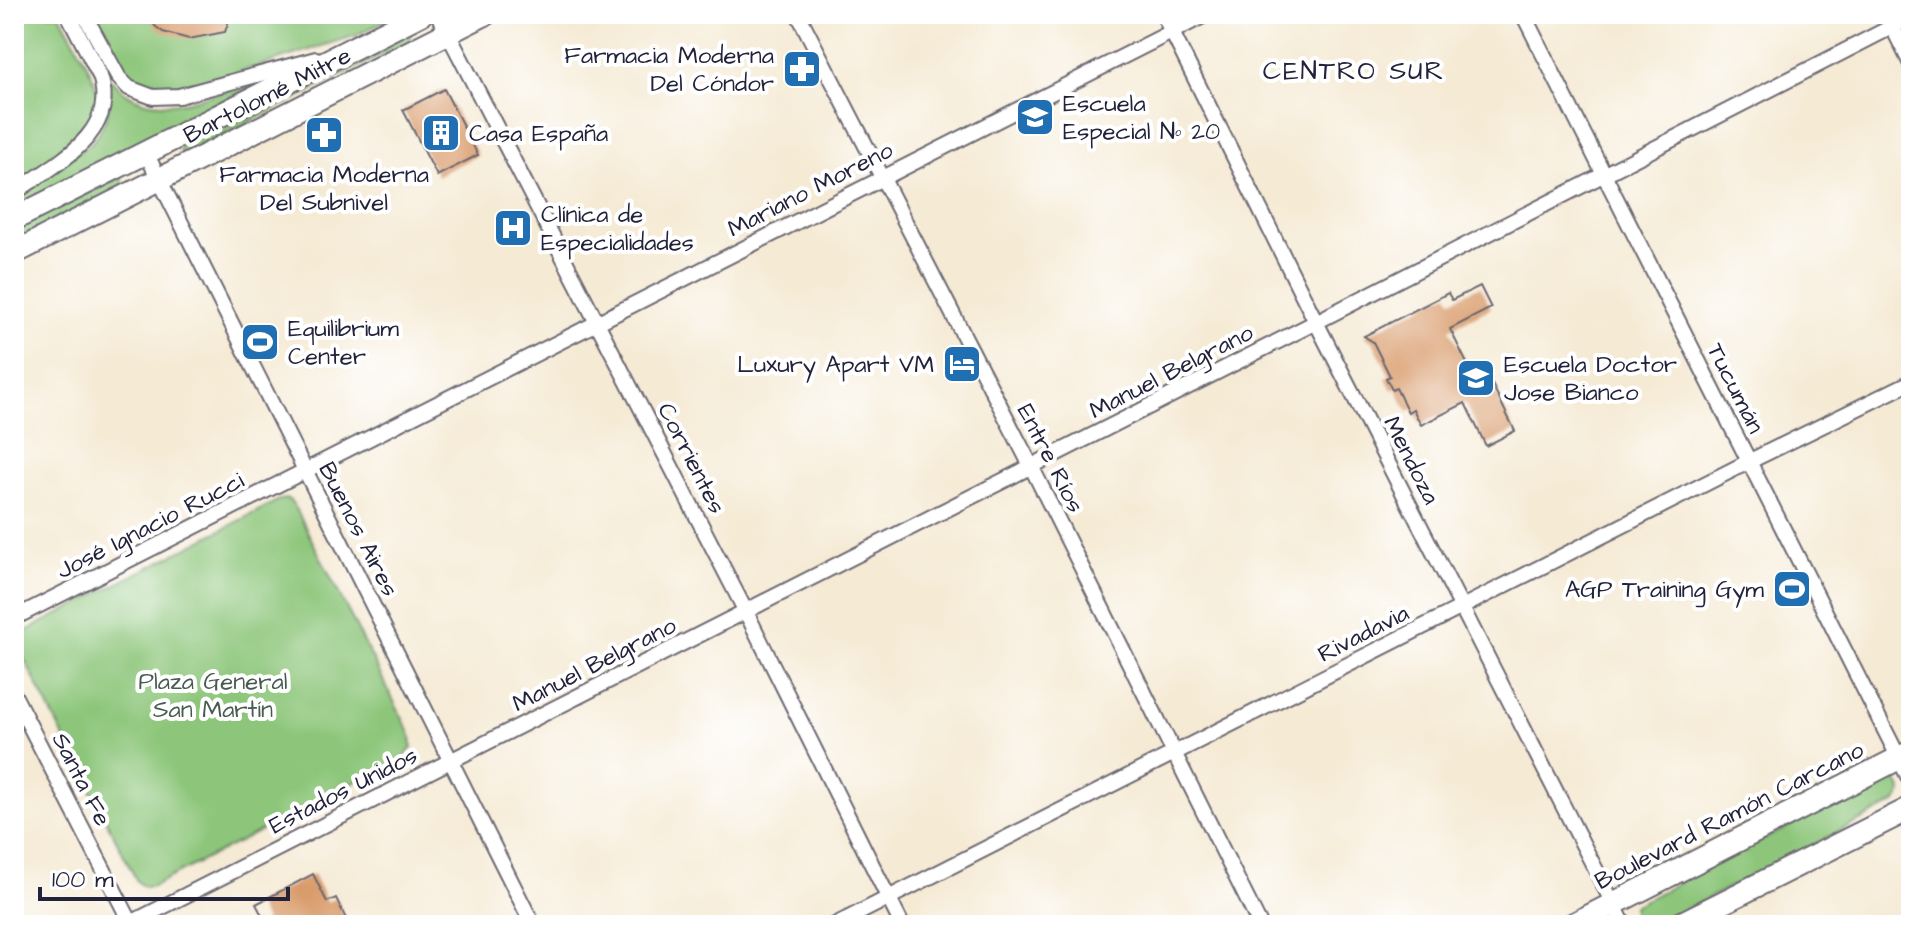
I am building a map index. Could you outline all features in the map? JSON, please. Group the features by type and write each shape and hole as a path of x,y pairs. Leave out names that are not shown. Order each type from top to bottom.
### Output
{"main road":[{"name":"Bartolomé Mitre","path":"14,219 421,14"},
{"name":"Bartolomé Mitre","path":"14,253 159,180 443,23 485,14"},
{"name":"Boulevard Ramón Carcano","path":"1572,925 1905,755"},
{"path":"1678,925 1911,808"}],"street":[{"path":"14,193 90,136 103,109 103,84 68,14"},
{"path":"84,14 119,78 129,88 153,97 179,96 351,49"},
{"name":"Entre Ríos","path":"798,14 1031,466 1260,925"},
{"name":"Mendoza","path":"1163,14 1316,322 1624,925"},
{"name":"Mariano Moreno","path":"305,470 1207,14"},
{"name":"Tucumán","path":"1523,14 1748,462 1905,755 1911,782"},
{"name":"Manuel Belgrano","path":"450,761 1605,175 1889,20 1911,17"},
{"path":"1889,20 1911,64"},
{"name":"Corrientes","path":"443,23 746,612 902,925"},
{"name":"Buenos Aires","path":"146,153 533,925"},
{"name":"Rivadavia","path":"835,925 1911,382"},
{"name":"José Ignacio Rucci","path":"14,618 305,470"},
{"name":"Santa Fe","path":"14,695 130,924"},
{"name":"Estados Unidos","path":"130,924 450,761"}],"green space":[{"path":"14,14 60,14 93,78 97,103 92,118 71,145 14,187"},
{"path":"93,14 398,14 357,35 243,71 174,89 154,90 138,85 122,71"},
{"path":"408,32 410,41 184,155 180,152 181,144"},
{"path":"112,80 128,94 146,102 165,104 184,102 262,81 14,207 14,199 92,142 107,114 109,82"},
{"path":"121,177 124,185 14,243 14,229"},
{"name":"Plaza General San Martín","path":"288,499 294,505 411,735 412,748 404,757 153,886 144,887 137,881 16,639 22,633 279,500"},
{"path":"1886,777 1894,779 1899,785 1901,794 1895,803 1656,925 1637,924 1633,906"}],"building":[{"path":"148,14 231,14 225,32 189,39 163,32"},
{"name":"Casa España","path":"444,89 478,155 437,176 403,110"},
{"path":"1480,286 1491,308 1450,329 1478,386 1490,380 1515,431 1486,446 1465,403 1421,425 1413,409 1408,412 1396,388 1392,390 1386,378 1390,376 1373,342 1364,336 1448,293 1452,300"},
{"path":"313,874 327,902 336,898 349,925 267,925 256,904"}],"place":[{"name":"Farmacia Moderna Del Cóndor","path":"802,69"},
{"name":"Escuela Especial Nº 20","path":"1035,117"},
{"name":"Casa España","path":"441,133"},
{"name":"Farmacia Moderna Del Subnivel","path":"324,135"},
{"name":"Clínica de Especialidades","path":"513,228"},
{"name":"Equilibrium Center","path":"260,342"},
{"name":"Luxury Apart VM","path":"962,364"},
{"name":"Escuela Doctor Jose Bianco","path":"1476,378"},
{"name":"AGP Training Gym","path":"1792,589"}],"district":[{"name":"CENTRO SUR","path":"1354,70"}]}
